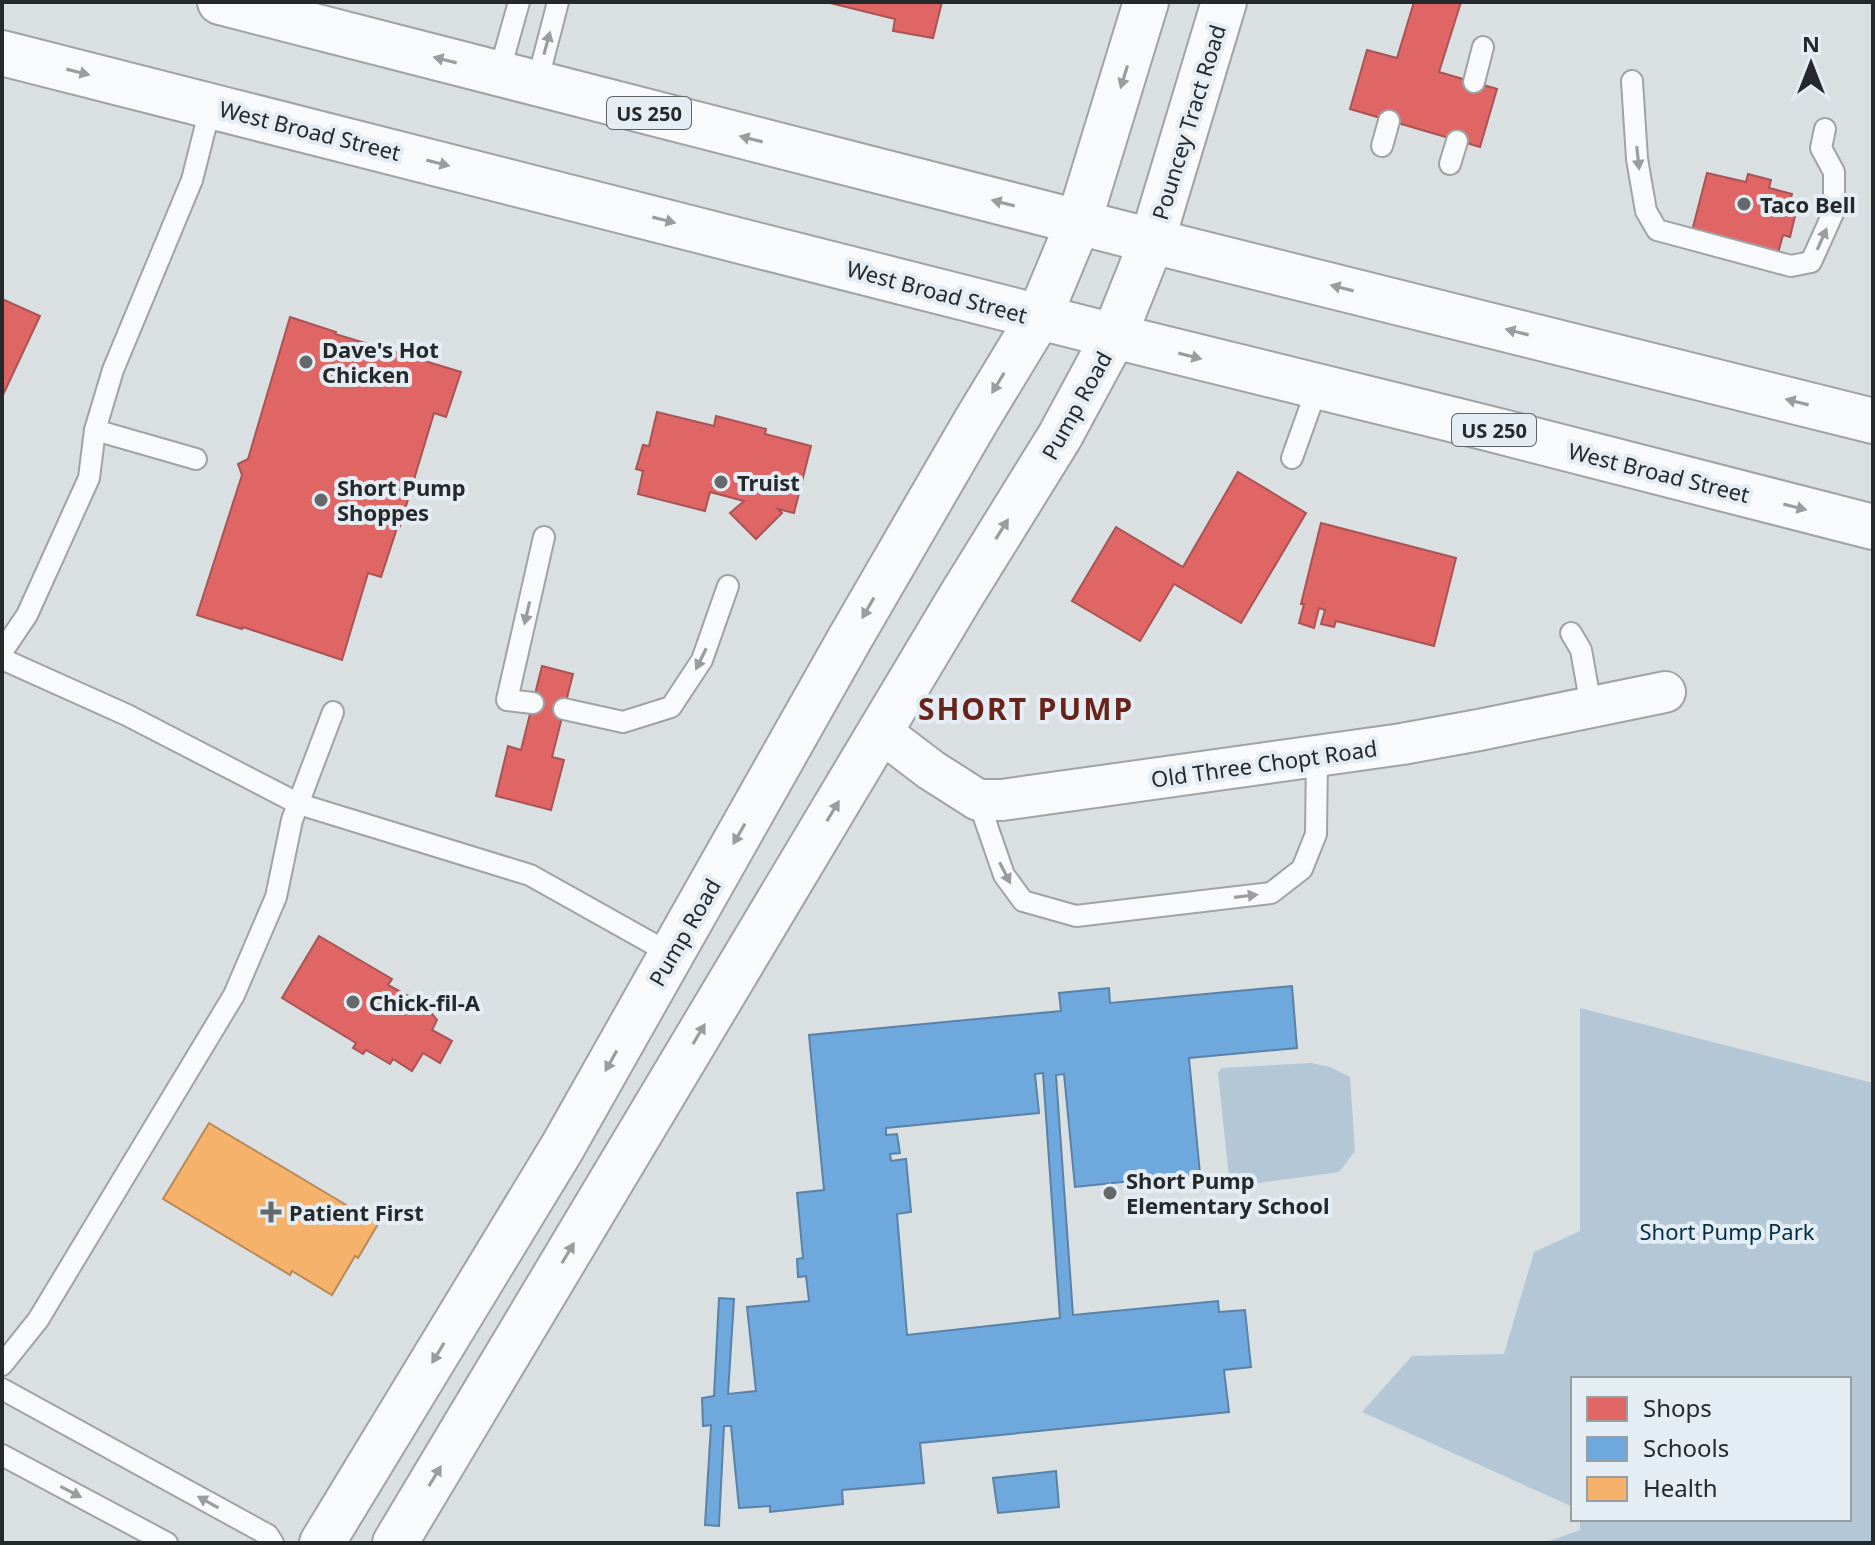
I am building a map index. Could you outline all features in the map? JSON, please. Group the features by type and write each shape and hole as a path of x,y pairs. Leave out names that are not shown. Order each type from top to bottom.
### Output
{"main road":[{"name":"US 250","path":"220,2 1152,241 1873,421"},
{"path":"1079,221 1146,2"},
{"name":"Pouncey Tract Road","path":"1114,336 1152,241 1224,2"},
{"name":"West Broad Street","path":"2,53 1873,527"},
{"name":"Pump Road","path":"322,1543 562,1148 960,448 1039,317 1079,221"},
{"name":"Pump Road","path":"395,1543 1060,436 1114,336"}],"street":[{"name":"Old Three Chopt Road","path":"978,800 1002,800 1317,756 1463,733 1665,692"},
{"path":"881,732 931,770 978,800"}],"lane":[{"path":"518,78 519,2"},
{"path":"518,78 558,2"},
{"path":"1474,82 1483,47"},
{"path":"1632,81 1637,159 1646,211 1657,230 1791,266 1811,262 1834,211 1834,172 1821,148 1825,129"},
{"path":"2,652 27,615 89,478 95,430 113,370 192,180 211,105"},
{"path":"1382,146 1389,121"},
{"path":"1450,164 1457,141"},
{"path":"1292,458 1317,388"},
{"path":"95,430 196,459"},
{"path":"533,703 507,700 544,537"},
{"path":"564,709 623,722 671,707 702,660 728,586"},
{"path":"1571,633 1581,650 1591,706"},
{"path":"2,659 127,715 299,804 530,875 671,954"},
{"path":"2,1365 38,1320 234,995 276,897 292,820 333,712"},
{"path":"978,800 1004,875 1023,901 1076,916 1271,893 1302,869 1316,834 1317,756"},
{"path":"2,1389 268,1535 273,1543"},
{"path":"2,1455 167,1543"}],"green space":[{"name":"Short Pump Park","path":"1580,1008 1873,1083 1873,1543 1543,1543 1580,1530 1580,1521 1851,1521 1851,1377 1571,1377 1571,1506 1362,1412 1412,1356 1504,1354 1534,1252 1580,1231"},
{"path":"1311,1063 1330,1067 1350,1077 1355,1151 1339,1172 1230,1187 1218,1073 1222,1068"}],"building: Shops":[{"path":"826,2 942,2 933,38 893,31 895,19"},
{"path":"1414,2 1461,2 1439,72 1497,89 1480,147 1350,109 1367,50 1397,58"},
{"name":"Taco Bell","path":"1707,173 1746,182 1748,174 1771,180 1769,188 1792,194 1787,214 1795,216 1790,237 1783,235 1778,253 1692,231"},
{"path":"2,299 40,316 2,397"},
{"name":"Short Pump Shoppes","path":"290,317 335,334 461,372 446,417 434,413 400,526 381,577 368,573 342,660 197,615 242,475 238,464 248,459"},
{"name":"Truist","path":"657,412 714,426 716,416 766,429 765,434 811,446 794,513 778,509 782,513 756,539 730,513 744,501 710,492 705,511 638,494 643,471 636,469 643,445 649,446"},
{"path":"1238,472 1306,513 1241,623 1174,584 1140,641 1072,601 1116,527 1183,567"},
{"path":"1321,523 1456,558 1434,646 1336,621 1334,627 1321,624 1325,610 1319,608 1314,628 1299,623"},
{"path":"542,666 573,674 552,757 564,760 551,810 496,796 508,746 521,750"},
{"name":"Chick-fil-A","path":"319,936 392,979 388,985 425,1005 437,1020 432,1030 452,1041 440,1063 423,1053 412,1071 393,1059 390,1064 366,1050 363,1054 353,1048 356,1043 282,998"}],"building: Schools":[{"path":"1292,986 1297,1048 1189,1058 1200,1174 1075,1187 1064,1074 1056,1075 1073,1315 1218,1301 1219,1312 1245,1310 1251,1367 1224,1370 1229,1412 920,1443 924,1483 842,1490 843,1504 770,1512 770,1506 739,1508 731,1426 724,1426 719,1526 705,1525 711,1425 703,1426 702,1398 714,1396 719,1298 734,1299 728,1394 756,1391 747,1307 809,1301 806,1276 798,1277 797,1259 803,1258 797,1193 824,1190 809,1035 1061,1011 1059,993 1109,988 1110,1003","holes":["1043,1073 1060,1318 907,1335 897,1214 911,1212 906,1159 891,1161 890,1154 900,1153 897,1134 886,1135 886,1128 1039,1113 1035,1074"]},
{"path":"1056,1471 1059,1507 998,1513 993,1478"}],"building: Health":[{"name":"Patient First","path":"209,1123 378,1224 332,1295 292,1271 290,1275 163,1199"}],"place":[{"name":"Taco Bell","path":"1744,204"},
{"name":"Dave's Hot Chicken","path":"306,362"},
{"name":"Truist","path":"721,482"},
{"name":"Short Pump Shoppes","path":"321,500"},
{"name":"Chick-fil-A","path":"353,1002"},
{"name":"Short Pump Elementary School","path":"1110,1193"},
{"name":"Patient First","path":"271,1212"}],"district":[{"name":"SHORT PUMP","path":"1026,708"}]}
